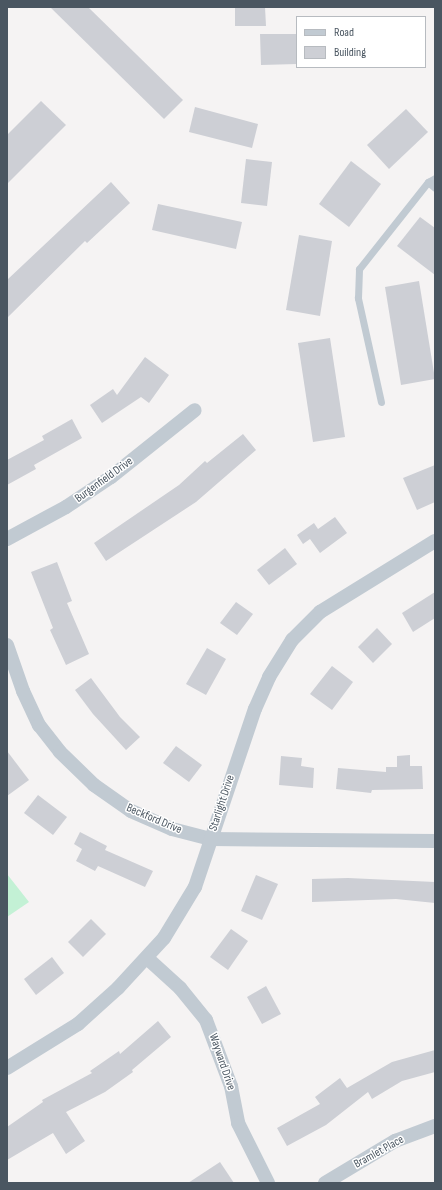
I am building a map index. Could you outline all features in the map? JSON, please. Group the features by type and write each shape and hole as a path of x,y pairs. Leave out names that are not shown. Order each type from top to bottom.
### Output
{"street":[{"name":"Burgenfield Drive","path":"7,539 66,507 111,477 195,410"},
{"name":"Starlight Drive","path":"7,1068 78,1024 147,958 164,938 195,887 255,709 269,677 292,640 320,612 435,541"},
{"name":"Beckford Drive","path":"7,645 23,691 39,725 60,752 94,785 131,811 172,829 211,839 435,841"},
{"name":"Wayward Drive","path":"147,958 180,988 206,1020 231,1086 238,1123 268,1183"},
{"name":"Bramlet Place","path":"325,1183 395,1141 435,1126"}],"lane":[{"path":"381,402 358,298 359,269 428,182 435,178"},
{"path":"428,182 435,188"}],"green space":[{"path":"7,874 29,902 7,917"}],"building":[{"path":"50,7 88,7 183,100 164,119"},
{"path":"235,7 265,7 266,26 235,26"},
{"path":"260,34 296,34 296,64 261,65"},
{"path":"41,101 66,125 7,184 7,135"},
{"path":"195,107 258,124 252,148 189,132"},
{"path":"406,109 428,132 389,169 367,145"},
{"path":"246,159 272,162 267,206 241,203"},
{"path":"351,161 381,184 349,227 319,204"},
{"path":"111,182 130,203 87,243 85,241 7,318 7,280"},
{"path":"158,204 242,222 236,249 152,230"},
{"path":"420,217 435,228 435,275 397,246"},
{"path":"299,235 332,241 320,316 286,310"},
{"path":"419,281 435,379 401,385 385,287"},
{"path":"330,338 345,437 313,442 298,343"},
{"path":"145,357 169,375 149,403 141,397 102,423 90,405 113,389 117,395"},
{"path":"72,419 82,438 34,465 36,469 7,485 7,460 44,440 42,436"},
{"path":"243,434 256,450 196,502 106,561 94,543 179,485 205,461 207,463"},
{"path":"435,465 435,502 417,510 403,478"},
{"path":"335,517 347,533 320,553 310,539 303,544 297,535 314,523 318,529"},
{"path":"285,548 297,564 269,585 257,570"},
{"path":"57,562 72,601 67,603 89,654 66,665 50,630 53,628 31,572"},
{"path":"435,592 435,618 413,632 402,613"},
{"path":"236,602 253,614 237,635 220,623"},
{"path":"377,628 392,644 373,663 358,647"},
{"path":"207,648 226,659 206,695 186,684"},
{"path":"332,666 353,682 332,710 310,694"},
{"path":"91,678 120,717 140,737 126,750 93,714 75,690"},
{"path":"176,746 202,765 189,782 163,763"},
{"path":"7,751 29,780 7,796"},
{"path":"410,755 410,766 422,766 423,789 372,790 371,793 336,789 338,768 386,772 386,767 397,767 397,756"},
{"path":"281,756 302,758 301,766 314,768 313,788 279,785"},
{"path":"38,795 67,817 53,835 24,813"},
{"path":"80,832 107,846 105,850 153,871 145,887 98,866 95,871 76,861 82,849 74,844"},
{"path":"256,875 278,884 262,920 241,911"},
{"path":"348,878 435,882 435,903 396,899 312,902 312,879"},
{"path":"91,919 106,934 83,957 68,942"},
{"path":"231,929 248,941 228,970 210,957"},
{"path":"52,957 64,973 36,995 24,979"},
{"path":"266,986 281,1014 262,1024 247,997"},
{"path":"158,1021 171,1037 132,1070 133,1072 105,1092 66,1112 85,1141 66,1154 53,1133 7,1160 7,1127 43,1102 42,1100 92,1073 90,1071 119,1051 120,1054"},
{"path":"435,1050 435,1072 402,1081 372,1099 368,1092 326,1125 287,1146 277,1128 320,1104 315,1097 340,1078 347,1088 392,1062"},
{"path":"220,1162 234,1183 188,1183"}]}
